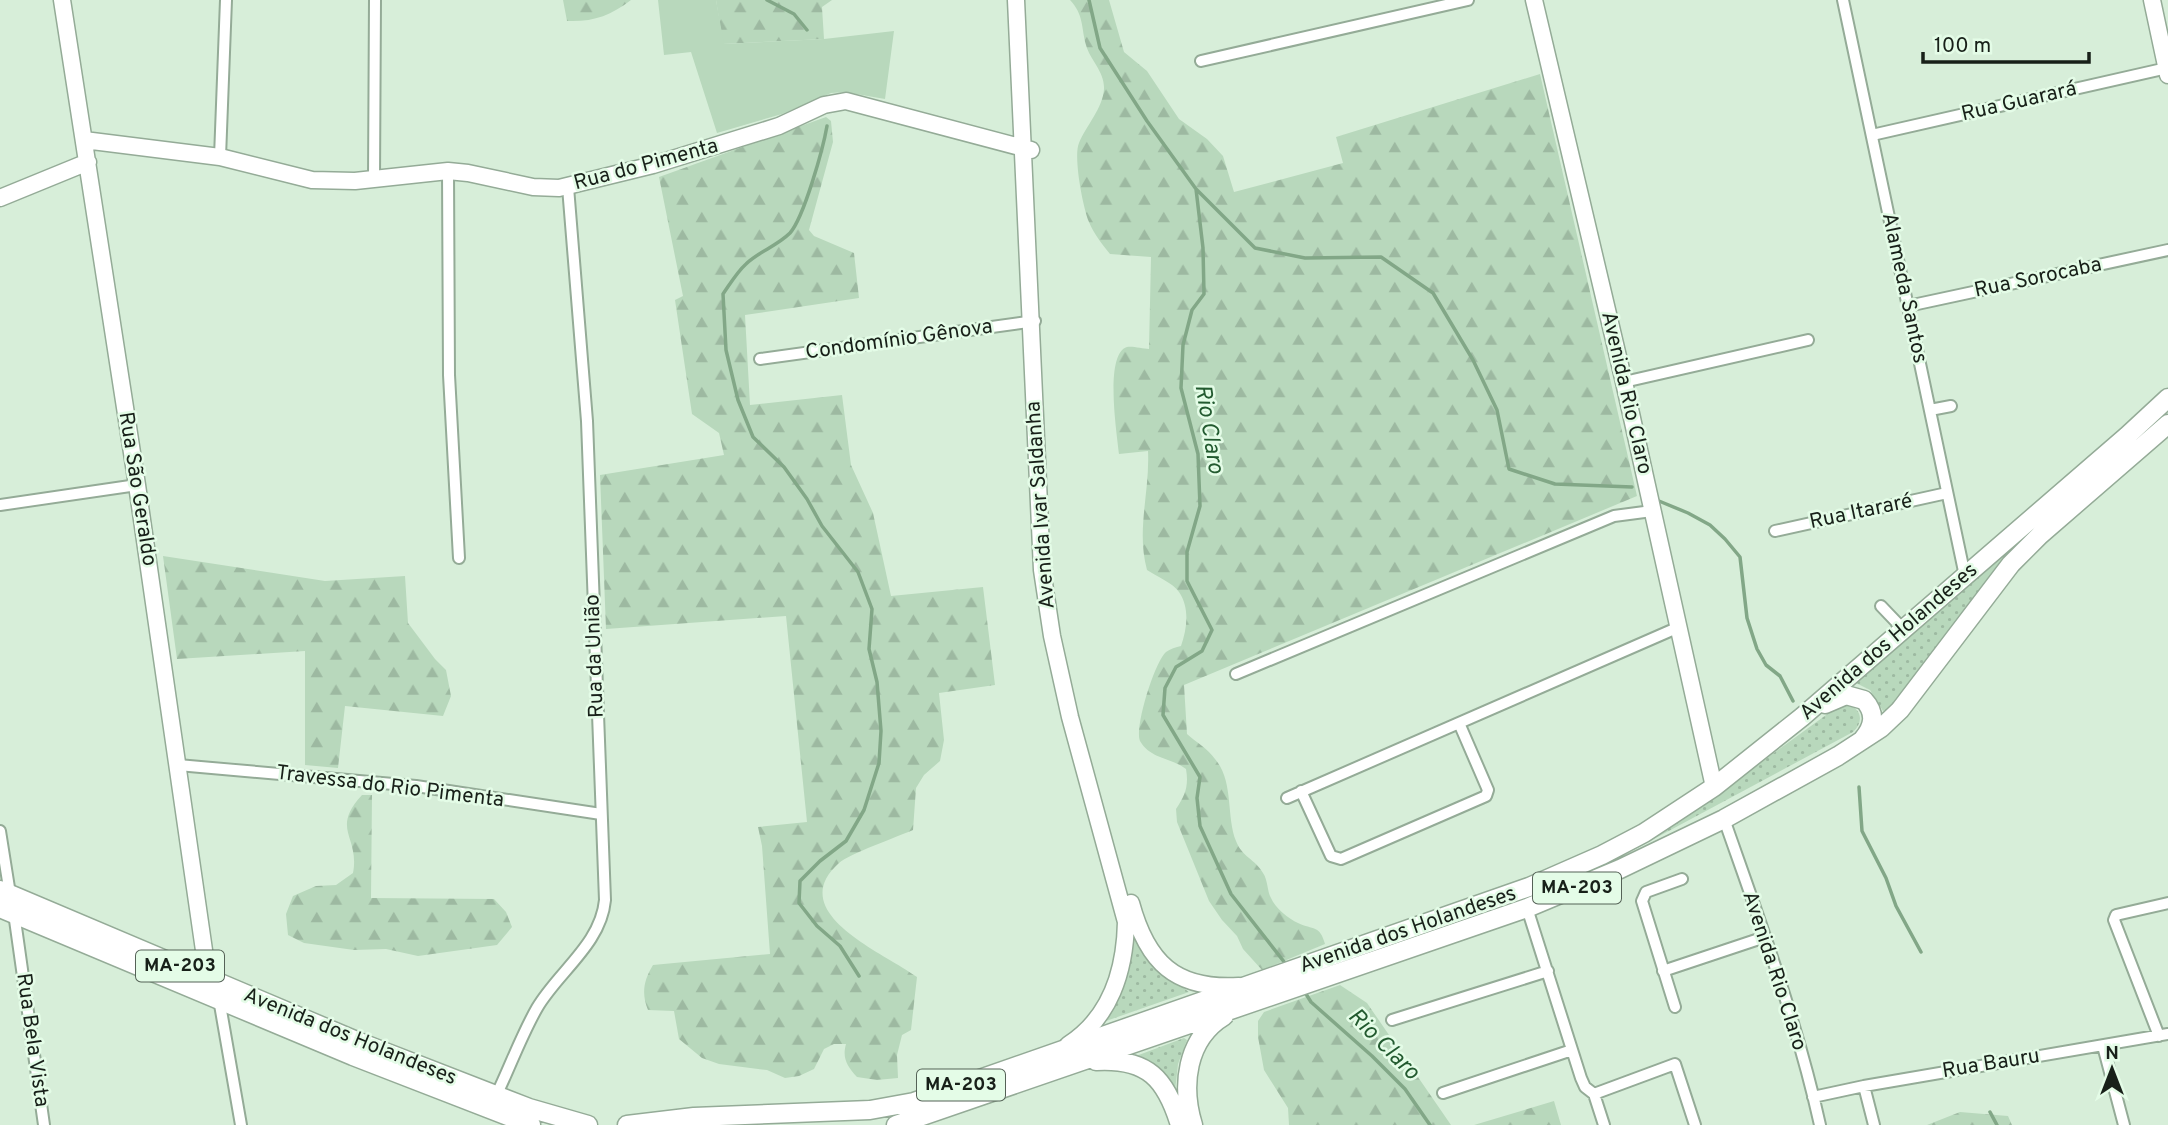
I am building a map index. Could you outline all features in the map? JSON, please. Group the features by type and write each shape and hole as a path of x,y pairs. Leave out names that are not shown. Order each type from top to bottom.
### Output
{"main road":[{"name":"Avenida dos Holandeses","path":"627,1125 694,1117 870,1110 914,1102 1258,983 1560,874 1644,833 1714,787 1802,716 2168,398"},
{"name":"Avenida dos Holandeses","path":"897,1125 1527,908 1620,870 1724,819 1881,728 1900,710 2011,565 2040,535 2168,424"},
{"path":"1802,716 1842,695 1858,696 1867,703 1873,715 1871,729 1861,742"},
{"name":"Avenida dos Holandeses","path":"6,901 208,978 496,1096 588,1125"},
{"name":"Avenida dos Holandeses","path":"6,901 219,999 531,1125"},
{"path":"1193,1125 1187,1104 1187,1079 1193,1054 1202,1035 1224,1016 1275,994"},
{"path":"1073,1064 1113,1060 1147,1070 1166,1088 1181,1125"},
{"path":"709,1125 870,1110"}],"street":[{"name":"Rua São Geraldo","path":"62,0 208,978"},
{"path":"219,157 226,0"},
{"path":"374,0 374,179"},
{"name":"Avenida Ivar Saldanha","path":"1016,0 1027,150"},
{"name":"Avenida Ivar Saldanha","path":"1024,0 1027,150 1049,570 1078,716 1137,923 1159,962 1184,980 1217,986 1258,983"},
{"path":"1201,61 1468,0"},
{"name":"Avenida Rio Claro","path":"1534,0 1624,382 1714,787"},
{"name":"Alameda Santos","path":"1843,0 1965,576"},
{"path":"2152,0 2167,71"},
{"name":"Rua Guarará","path":"1872,135 2167,71"},
{"name":"Rua do Pimenta","path":"84,140 219,157 312,180 374,179 448,171 533,187 568,187 752,135 791,122 834,102 858,102 1027,150"},
{"path":"0,198 88,162"},
{"path":"448,171 449,375 459,558"},
{"name":"Rua da União","path":"496,1096 538,1006 589,941 603,913 605,900 587,421 568,187"},
{"name":"Rua Sorocaba","path":"1908,306 2168,250"},
{"name":"Avenida Ivar Saldanha","path":"1035,322 1042,570 1052,636 1070,717 1126,922 1124,952 1109,1002 1086,1031 1051,1054"},
{"name":"Condomínio Gênova","path":"760,359 1035,322"},
{"path":"1624,382 1808,340"},
{"path":"1930,410 1951,406"},
{"path":"0,505 136,485"},
{"name":"Rua Itararé","path":"1775,531 1947,493"},
{"path":"1236,674 1614,516 1652,511"},
{"path":"1881,606 1903,629"},
{"path":"1287,798 1679,627"},
{"path":"1301,791 1331,856 1340,859 1486,796 1488,790 1459,723"},
{"name":"Travessa do Rio Pimenta","path":"178,765 416,786 601,814"},
{"name":"Avenida Rio Claro","path":"1724,819 1765,937 1814,1097 1819,1125"},
{"name":"Rua Bela Vista","path":"0,831 6,901 44,1125"},
{"path":"1675,1007 1642,901 1646,892 1682,879"},
{"path":"2164,1035 2114,923 2116,915 2168,903"},
{"path":"1527,908 1585,1087 1594,1094 1604,1125"},
{"path":"1664,971 1765,937"},
{"path":"1392,1020 1548,971"},
{"path":"219,999 241,1125"},
{"name":"Rua Bauru","path":"1814,1097 1864,1086 2164,1035"},
{"path":"2103,1046 2124,1125"},
{"path":"1443,1093 1572,1050"},
{"path":"1594,1094 1675,1064 1695,1125"},
{"path":"1864,1086 1874,1125"}],"green space":[{"path":"563,0 631,0 601,17 567,21"},
{"path":"658,0 716,0 724,44 824,39 894,31 885,99 845,92 831,93 782,114 717,133 691,52 664,55"},
{"path":"716,0 832,0 822,7 824,39 723,44"},
{"path":"1070,0 1109,0 1124,52 1147,71 1179,119 1207,139 1223,156 1234,192 1343,163 1336,137 1540,74 1637,496 1184,685 1187,734 1209,752 1221,768 1236,841 1263,873 1276,906 1294,921 1318,931 1325,944 1262,970 1243,949 1237,936 1209,901 1177,822 1176,809 1187,786 1186,769 1155,755 1140,741 1140,723 1151,681 1166,652 1181,646 1186,612 1176,589 1147,570 1143,526 1148,451 1119,454 1114,396 1116,364 1120,353 1127,347 1149,349 1151,257 1110,254 1096,235 1087,215 1077,150 1101,103 1104,83 1086,45 1080,16"},
{"path":"826,117 831,121 833,142 809,230 814,236 854,253 859,298 745,315 750,405 842,395 851,465 873,513 891,596 983,587 995,685 939,693 944,740 940,761 924,775 916,788 913,830 844,859 825,881 823,899 831,915 845,930 917,977 911,1030 902,1035 897,1055 898,1078 877,1080 857,1077 853,1073 845,1058 846,1044 834,1044 824,1049 814,1069 799,1076 785,1078 767,1070 719,1064 702,1058 679,1039 674,1011 648,1010 645,998 647,976 653,965 770,954 762,846 758,827 807,822 786,616 606,629 600,475 724,455 719,433 692,414 675,300 683,296 659,177"},
{"path":"2010,547 2012,552 1890,709 1883,711 1870,690 1854,682"},
{"path":"163,556 325,581 405,576 408,623 446,670 451,696 443,716 345,706 338,768 305,765 305,651 177,659"},
{"path":"1847,705 1856,709 1860,716 1859,724 1853,732 1637,848 1693,812 1837,707"},
{"path":"362,795 372,795 371,898 494,899 506,912 512,927 497,945 418,956 386,949 354,950 304,943 288,935 286,914 293,896 316,886 336,885 353,873 353,850 347,825 353,807"},
{"path":"1131,929 1178,984 1189,992 1106,1021 1117,999"},
{"path":"1340,985 1367,1003 1451,1125 1289,1125 1288,1108 1264,1070 1258,1021 1264,1012"},
{"path":"1184,1038 1187,1040 1178,1064 1175,1091 1161,1070 1136,1056"},
{"path":"1554,1101 1561,1125 1474,1125"},
{"path":"1960,1112 2008,1116 2012,1125 1927,1125"}],"waterway":[{"name":"Rio Claro","path":"767,0 794,14 807,30"},
{"name":"Rio Claro","path":"1089,0 1100,48 1147,121 1196,189 1203,248 1204,294 1192,310 1183,345 1181,388 1198,454 1200,506 1187,552 1187,581 1212,630 1202,651 1176,667 1165,688 1163,715 1200,777 1197,798 1200,826 1231,894 1285,963"},
{"path":"827,126 812,182 795,225 785,238 746,264 723,294 726,350 738,400 753,437 784,467 822,526 858,572 872,609 869,649 877,682 881,731 879,763 864,810 846,841 800,881 799,903 817,926 840,946 859,976"},
{"path":"1196,189 1255,248 1305,258 1381,257 1433,293 1473,360 1497,410 1509,469 1555,484 1632,487"},
{"path":"1659,501 1710,525 1740,557 1747,618 1757,649 1766,665 1780,676 1793,701"},
{"path":"1859,787 1862,831 1886,878 1896,906 1921,952"},
{"name":"Rio Claro","path":"1306,994 1311,1002 1405,1089 1430,1125"},
{"path":"1990,1112 1997,1125"}]}
